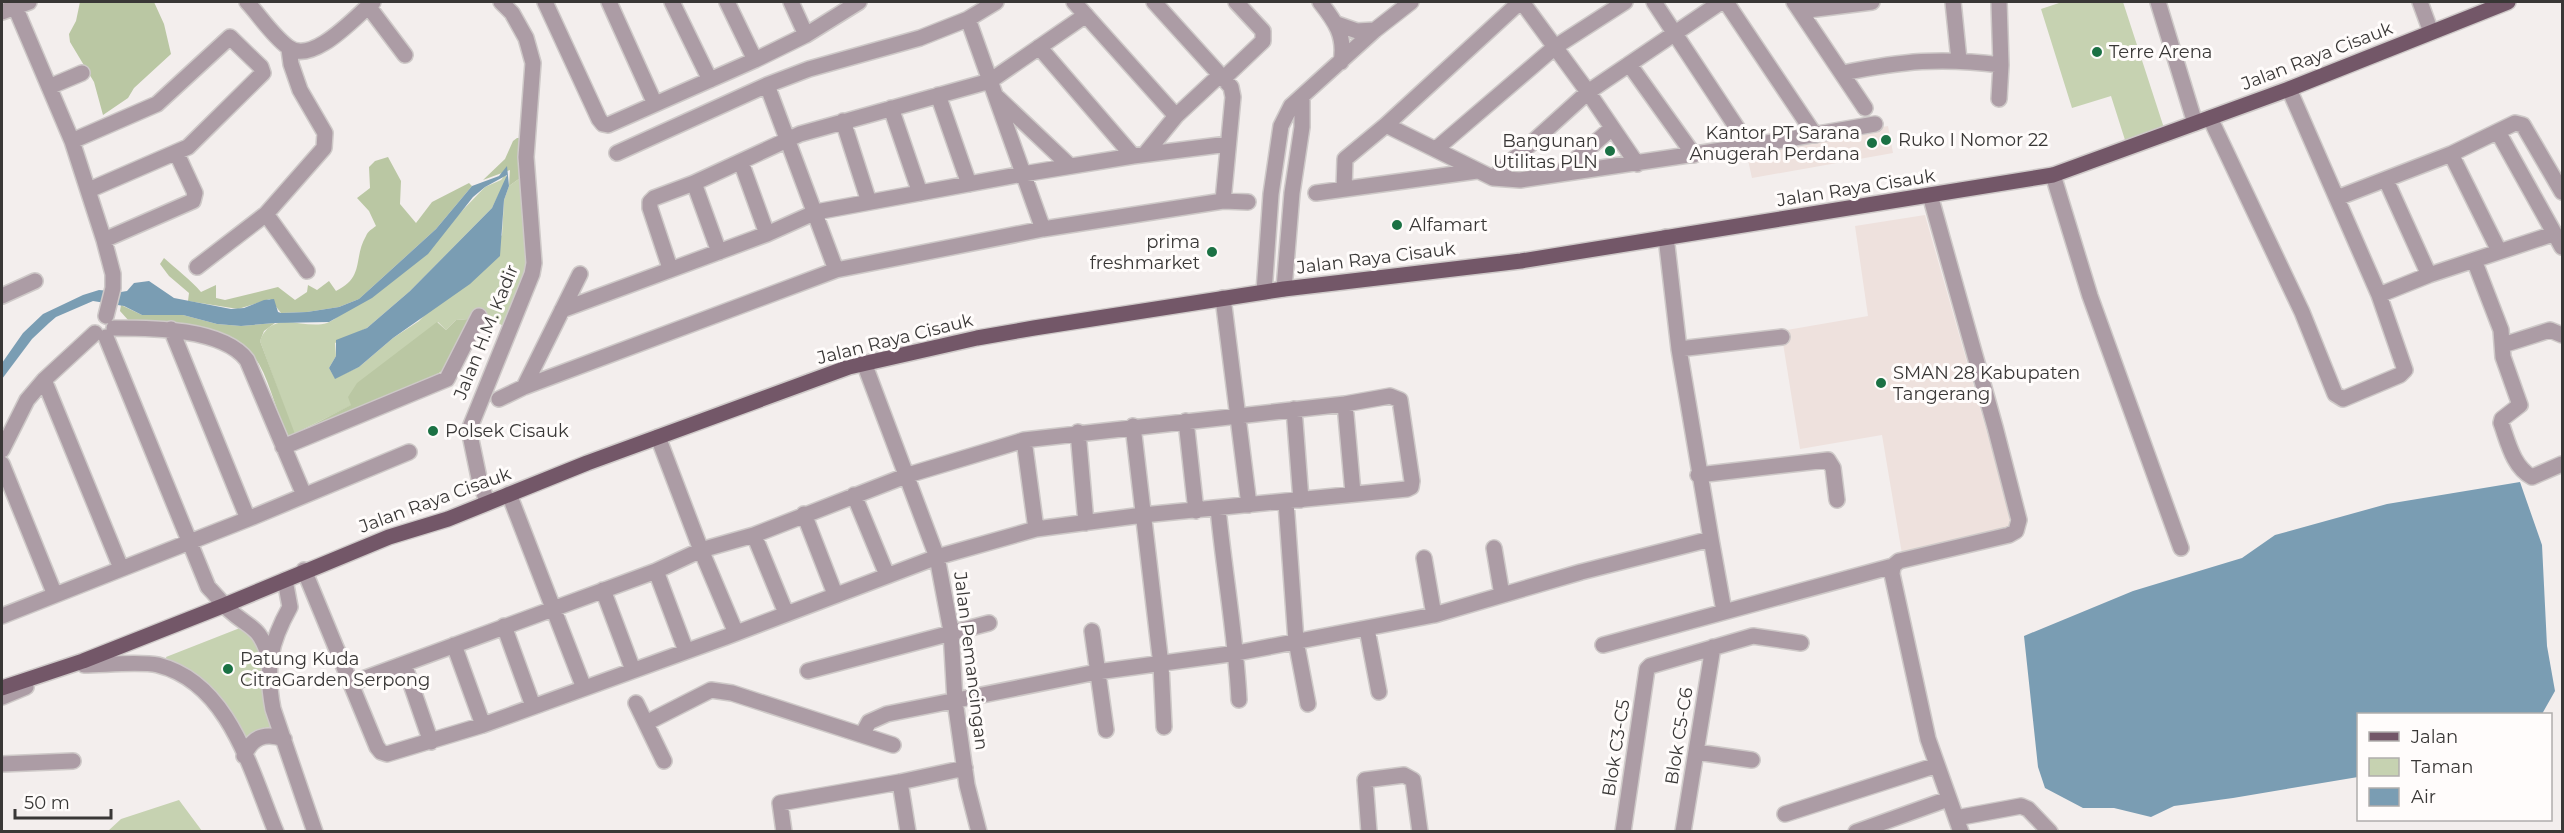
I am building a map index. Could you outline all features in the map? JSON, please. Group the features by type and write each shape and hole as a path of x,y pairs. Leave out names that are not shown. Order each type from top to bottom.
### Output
{"main road":[{"name":"Jalan Raya Cisauk","path":"2,688 84,665 227,607 304,570 389,537 448,519 658,437 864,363 976,338 1223,298 1521,261 2053,175 2289,89 2508,2"},
{"name":"Jalan Raya Cisauk","path":"2,694 227,607"}],"street":[{"path":"197,267 266,214 306,170 324,148 326,142 325,133 295,76 289,49 247,2"},
{"name":"Jalan H.M. Kadir","path":"488,502 479,478 470,430 532,274 534,263 526,156 533,63 526,38 512,13 501,2"},
{"path":"545,2 603,124 608,125 755,60 806,34 859,2"},
{"path":"609,2 656,104"},
{"path":"672,2 710,80"},
{"path":"727,2 755,60"},
{"path":"791,2 806,34"},
{"path":"617,153 809,69 920,38 968,19 996,2"},
{"path":"1074,2 1176,116"},
{"path":"1154,2 1231,87 1233,97 1223,201"},
{"path":"1139,155 1176,116 1263,41 1263,31 1236,2"},
{"path":"1320,2 1337,24 1343,50 1341,62"},
{"path":"1264,292 1271,194 1281,126 1291,106 1375,30 1411,2"},
{"path":"1344,189 1345,159 1386,125 1521,2 1588,92 1637,164"},
{"path":"1436,149 1555,47 1625,2"},
{"path":"1654,2 1749,146"},
{"path":"1493,178 1588,92 1723,2 1815,135"},
{"path":"1797,6 1872,2"},
{"path":"1953,2 1959,60"},
{"path":"1999,2 2001,65 1999,99"},
{"path":"2158,2 2194,123"},
{"path":"2420,2 2431,32"},
{"path":"289,49 303,52 321,46 370,4 405,55"},
{"path":"1797,6 1865,108"},
{"path":"10,7 49,87 72,141 89,190 113,274 113,288 105,328 188,542 208,587 264,639 270,659"},
{"path":"670,268 650,202 654,198 694,183 788,140 843,121 990,81 1086,15"},
{"path":"968,19 1043,229"},
{"path":"1337,24 1357,31 1375,30"},
{"path":"72,141 157,104 230,37 261,67 263,73 188,147 89,190"},
{"path":"1039,47 1139,155"},
{"path":"1843,73 1896,62 1959,60 2001,65"},
{"path":"1629,64 1694,155"},
{"path":"49,87 82,73"},
{"path":"767,86 836,270"},
{"path":"2210,118 2302,312 2338,398 2343,399 2400,375 2405,370 2379,295 2289,89"},
{"path":"938,95 969,184"},
{"path":"1284,289 1292,193 1302,127 1302,97"},
{"path":"998,98 1070,166"},
{"path":"891,108 920,193"},
{"path":"843,121 869,202"},
{"path":"2337,198 2451,154 2515,123 2523,125 2562,192"},
{"path":"1386,125 1493,178 1520,180 1637,164 1875,124"},
{"path":"1559,174 1612,128"},
{"path":"2498,132 2562,247"},
{"path":"562,310 670,268 767,234 816,212 1070,166 1228,144"},
{"path":"104,240 193,201 195,194 177,153"},
{"path":"2451,154 2499,251"},
{"path":"741,162 767,234"},
{"path":"1316,193 1477,171"},
{"path":"2053,175 2080,266 2181,548"},
{"path":"2386,180 2429,276"},
{"path":"694,183 719,252"},
{"path":"1271,194 1292,193"},
{"path":"1603,645 1893,566 1899,561 2009,535 2016,531 2019,520 1930,195"},
{"path":"499,399 524,387 836,270 1043,229 1223,201 1248,202"},
{"path":"266,214 307,271"},
{"path":"2379,295 2499,251 2553,234"},
{"path":"1666,237 1679,349 1698,475 1724,611"},
{"path":"2474,260 2500,330 2504,357 2520,405 2502,419 2501,423 2512,455 2517,464 2532,477 2562,464"},
{"path":"524,387 580,274"},
{"path":"2,296 35,281"},
{"path":"1223,298 1249,505"},
{"path":"283,447 447,379 479,316"},
{"path":"2,450 16,418 44,380 105,328 171,329 224,343 241,352 247,360 304,495"},
{"path":"171,329 248,519"},
{"path":"2503,345 2550,330 2562,335"},
{"path":"1679,349 1782,337"},
{"name":"Jalan Pemancingan","path":"864,363 937,556 951,631 955,701 967,785 980,831"},
{"path":"44,380 121,568"},
{"path":"304,570 377,747 381,752 387,754 483,725 736,633 937,556 1036,529 1143,515 1407,489 1411,487 1412,481 1400,400 1390,396 1345,404 1078,432 1024,440 908,475 754,535 701,550 656,570 352,683"},
{"path":"1345,404 1353,493"},
{"path":"1294,409 1302,500"},
{"path":"1186,421 1196,511"},
{"path":"1133,426 1161,665 1164,727"},
{"path":"1078,432 1086,523"},
{"path":"658,437 701,550 736,633"},
{"path":"1024,440 1036,529"},
{"path":"2,616 248,519 409,452"},
{"path":"1698,475 1828,460 1833,468 1837,500"},
{"path":"2,464 55,594"},
{"path":"509,494 584,688"},
{"path":"854,495 886,575"},
{"path":"1286,502 1296,641 1308,704"},
{"path":"1218,508 1225,582 1237,653 1239,700"},
{"path":"804,514 835,594"},
{"path":"754,535 786,613"},
{"path":"862,735 869,722 887,714 1097,672 1237,653 1434,615 1711,540"},
{"path":"1494,548 1502,595"},
{"path":"1424,558 1434,615"},
{"path":"1893,566 1892,574 1918,697 1937,765 1959,824 2015,805 2028,809 2050,831"},
{"path":"656,570 686,651"},
{"path":"285,580 290,607 276,633 270,659 269,688 315,831"},
{"path":"603,590 633,670"},
{"path":"808,671 951,631 989,623"},
{"path":"504,626 533,706"},
{"path":"1367,629 1380,692"},
{"path":"1092,631 1106,730"},
{"path":"1713,647 1753,636 1801,643"},
{"path":"454,645 483,725"},
{"name":"Blok C3-C5","path":"1623,831 1647,669 1654,663 1713,647"},
{"name":"Blok C5-C6","path":"1683,831 1713,647"},
{"path":"404,664 431,742"},
{"path":"84,665 157,665 188,677 212,696 230,721 276,831"},
{"path":"2,682 39,679"},
{"path":"646,723 711,690 732,693 893,745"},
{"path":"636,703 664,761"},
{"path":"244,756 249,744 258,737 271,734 284,739"},
{"path":"1696,752 1752,760"},
{"path":"2,764 73,761"},
{"path":"1785,814 1937,765"},
{"path":"784,831 780,803 965,768"},
{"path":"1369,831 1365,780 1404,775 1413,780 1420,831"},
{"path":"900,782 908,831"},
{"path":"1862,830 1948,799"}],"shaded area":[{"path":"1888,126 1893,153 1752,178 1746,151"},
{"name":"SMAN 28 Kabupaten Tangerang","path":"1925,215 2012,520 2008,535 1902,554 1882,435 1800,449 1781,331 1868,316 1855,226"}],"green space":[{"path":"80,2 154,2 164,24 171,54 134,88 128,98 103,115 94,82 70,42 69,34 76,21"},
{"name":"Terre Arena","path":"2062,2 2123,2 2164,128 2125,140 2111,96 2072,108 2041,9"},
{"path":"522,138 523,176 509,186 510,170 483,180 505,159 513,141"},
{"path":"388,157 401,181 400,204 416,223 432,202 469,183 472,186 436,229 359,299 339,307 281,313 270,299 238,309 188,301 189,293 169,276 160,264 164,258 201,292 216,285 216,298 225,300 278,287 295,300 307,292 308,285 317,290 329,281 336,291 351,280 362,244 368,233 376,226 369,211 357,198 370,188 369,167 375,161"},
{"path":"505,175 507,178 492,208 410,291 367,328 335,343 336,356 329,368 335,378 359,367 393,338 419,321 502,235 504,200 509,186 523,176 528,259 525,279 505,327 478,311 469,319 456,320 446,330 438,322 352,405 294,434 260,341 265,331 272,325 280,323 318,324 334,319 458,215 485,187 501,180"},
{"path":"121,305 142,315 183,315 217,324 241,326 275,323 264,331 260,341 295,434 351,405 348,397 357,383 437,322 446,330 456,320 469,319 445,369 416,388 289,437 259,364 242,347 190,326 160,321 129,321 120,311"},
{"path":"245,626 262,646 273,726 257,730 245,737 230,710 215,691 195,675 167,661 166,657"},
{"path":"179,800 202,831 108,831 121,819"}],"water":[{"path":"507,166 509,186 504,200 500,256 470,284 393,338 359,367 335,379 329,368 336,356 336,340 367,328 410,291 492,208 507,175 485,187 473,197 428,254 372,298 329,322 241,326 217,324 183,315 142,315 124,306 93,301 56,317 49,323 32,339 2,379 2,363 23,333 43,314 99,290 127,291 134,283 149,281 174,298 231,309 244,308 264,300 274,299 278,312 281,313 339,307 359,299 436,229 472,186 499,176"},
{"path":"2520,482 2542,545 2547,646 2555,691 2543,713 2357,713 2357,777 2174,806 2151,817 2114,808 2083,808 2045,788 2038,767 2024,636 2133,591 2242,558 2275,535 2387,504"}],"place":[{"name":"Terre Arena","path":"2097,52"},
{"name":"Ruko I Nomor 22","path":"1886,140"},
{"name":"Kantor PT Sarana Anugerah Perdana","path":"1872,143"},
{"name":"Bangunan Utilitas PLN","path":"1610,151"},
{"name":"Alfamart","path":"1397,225"},
{"name":"prima freshmarket","path":"1212,252"},
{"name":"SMAN 28 Kabupaten Tangerang","path":"1881,383"},
{"name":"Polsek Cisauk","path":"433,431"},
{"name":"Patung Kuda CitraGarden Serpong","path":"228,669"}]}
